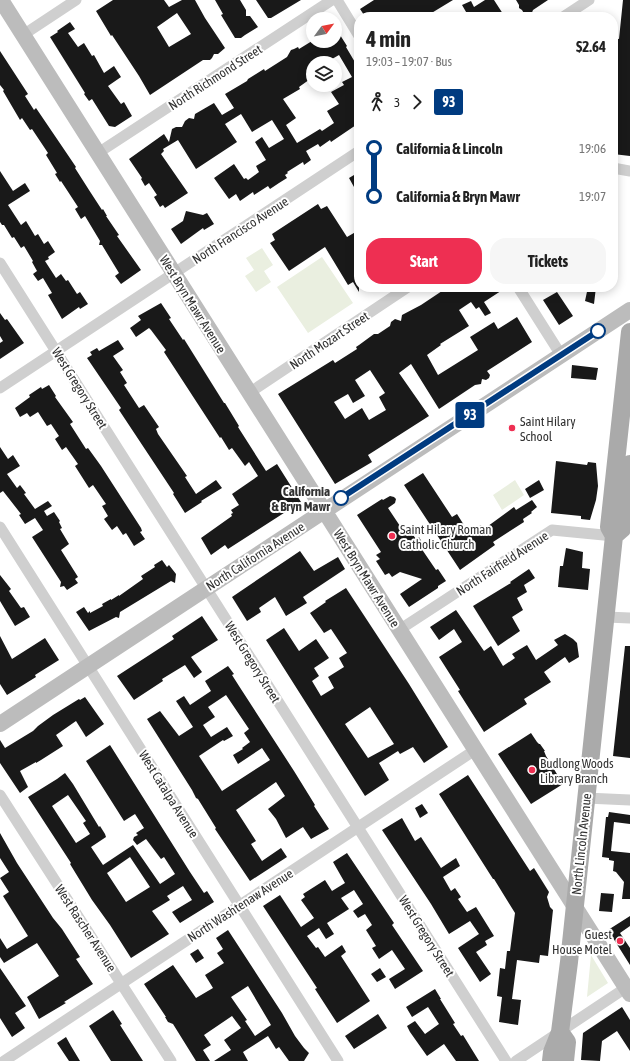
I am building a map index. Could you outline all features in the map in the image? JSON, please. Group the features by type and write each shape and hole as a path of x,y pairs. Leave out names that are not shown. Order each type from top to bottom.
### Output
{"main road":[{"name":"North Lincoln Avenue","path":"551,1061 552,1052 560,1032 575,906 614,536 609,527 625,434 630,332"},
{"name":"North Lincoln Avenue","path":"614,536 622,529 624,524 630,464"},
{"name":"North Lincoln Avenue","path":"560,1032 567,1042 565,1061"}],"street":[{"name":"West Bryn Mawr Avenue","path":"1,0 475,750 629,989"},
{"path":"23,35 76,0"},
{"name":"North Richmond Street","path":"98,153 332,0"},
{"path":"336,0 354,28"},
{"path":"570,12 588,0"},
{"name":"North Francisco Avenue","path":"0,388 354,154"},
{"path":"618,169 630,171"},
{"name":"West Gregory Street","path":"0,263 506,1061"},
{"name":"North Mozart Street","path":"249,393 400,292"},
{"path":"521,292 561,355"},
{"name":"North California Avenue","path":"0,724 630,310"},
{"name":"West Catalpa Avenue","path":"0,527 338,1061"},
{"name":"North Fairfield Avenue","path":"399,630 552,530 614,536"},
{"path":"606,617 630,618"},
{"name":"North Washtenaw Avenue","path":"3,1061 475,750"},
{"name":"West Rascher Avenue","path":"0,795 171,1061"},
{"path":"586,798 630,800"},
{"path":"516,1061 629,989"},
{"path":"0,1058 3,1061"}],"shaded area":[{"path":"262,248 273,265 264,271 271,282 256,292 245,276 254,270 246,258"},
{"path":"322,257 353,303 308,333 277,287"},
{"path":"515,480 524,495 502,510 493,495"},
{"path":"591,955 608,983 587,997"}],"building":[{"path":"113,0 164,0 169,7 182,0 195,0 225,48 218,54 214,54 210,60 203,60 150,95 96,11","holes":["177,13 191,34 169,47 157,27"]},
{"path":"215,0 240,0 246,10 246,16 250,16 258,27 241,38 235,38 221,15 223,14"},
{"path":"256,0 301,0 271,18 268,18"},
{"path":"374,0 453,0 433,12 362,12 360,9"},
{"path":"485,0 494,0 502,12 466,12 462,5 471,1 474,7"},
{"path":"516,0 548,0 532,12 523,12 519,8"},
{"path":"623,0 630,0 630,156 618,155 619,39"},
{"path":"70,22 75,29 68,33 78,47 84,43 92,56 94,55 104,73 114,66 121,77 108,86 121,104 124,102 132,116 115,127 109,126 92,99 89,101 50,37"},
{"path":"342,38 354,61 354,126 331,142 330,140 320,147 318,144 306,151 311,160 304,165 303,162 287,172 288,173 285,175 287,178 270,189 268,186 254,195 253,192 240,201 236,194 229,199 214,178 234,164 244,179 246,178 248,180 259,172 256,166 266,160 255,142 262,137 269,148 284,139 272,120 252,132 241,114 225,124 237,142 196,169 178,140 163,149 164,151 161,154 188,193 165,208 163,205 160,207 154,197 157,195 149,183 145,186 141,179 142,178 129,159 164,134 169,142 172,129 182,127 185,121 189,118 194,119 195,114 214,103 222,115 234,108 225,94 264,69 265,71 287,57 291,50 298,47 299,49 306,45 306,48 342,48","holes":["306,56 342,56 342,60 352,77 342,82 344,85 342,86 342,92 331,92 339,104 327,111 334,123 322,131 320,129 297,143 286,125 296,118 283,99 300,89 299,87 306,82"]},
{"path":"0,51 28,94 25,96 34,110 36,108 76,167 75,168 119,235 117,236 141,270 121,284 115,276 119,273 102,245 99,245 100,241 85,216 81,219 75,209 78,207 55,174 57,173 46,155 48,153 32,129 30,130 22,118 20,120 3,91 4,90 0,85"},
{"path":"0,171 13,191 25,183 30,191 8,205 21,225 26,221 35,236 38,234 44,244 48,241 55,252 45,261 56,278 61,274 66,281 68,280 77,294 80,292 88,304 80,309 79,307 62,319 48,295 52,293 43,278 38,281 33,274 37,271 24,246 21,248 14,237 12,238 4,225 0,222"},
{"path":"354,175 354,187 349,178"},
{"path":"318,204 321,209 327,206 347,237 354,233 354,284 353,282 348,285 325,247 289,271 270,243 275,240 272,234"},
{"path":"186,211 203,215 207,213 214,224 204,230 203,228 181,244 171,229 183,221"},
{"path":"440,292 499,292 484,302 491,313 485,316 479,307 476,309 471,302 459,310 469,326 440,344 441,345 427,355 438,375 478,350 470,337 494,322 498,329 517,317 532,342 487,371 490,375 489,378 486,380 482,379 481,384 475,385 439,409 411,364 399,373 429,416 368,455 372,462 335,484 278,394 333,360 335,363 357,349 356,347 374,334 378,334 390,326 391,322 395,319 401,321 402,315","holes":["370,370 385,393 379,397 386,410 369,420 362,408 345,419 334,402 348,394 353,403 365,396 355,380"]},
{"path":"557,292 573,316 559,325 543,300"},
{"path":"587,292 595,292 594,304 585,301"},
{"path":"161,303 171,318 169,319 183,340 184,339 225,403 239,426 238,427 266,471 277,464 301,502 228,549 225,545 211,555 201,538 232,516 231,514 233,513 231,510 239,505 232,494 258,476 249,462 245,466 232,448 229,450 221,437 220,438 164,352 166,350 151,330 149,328 136,337 130,328 141,320 138,316"},
{"path":"0,313 5,320 7,319 24,343 0,359 0,343 3,341 0,336"},
{"path":"118,340 124,349 113,356 123,370 120,372 127,383 124,385 139,408 144,405 159,427 156,429 158,434 187,476 185,477 196,494 216,480 222,488 185,513 173,494 174,493 119,410 121,408 87,358 92,355 90,352 97,348 99,351"},
{"path":"572,365 598,368 596,380 571,378"},
{"path":"49,385 56,396 55,397 73,422 70,424 86,449 88,448 101,466 141,528 142,531 140,532 145,539 134,546 126,533 123,535 117,526 112,530 104,519 108,516 102,506 106,504 93,485 89,488 75,466 78,464 66,447 62,450 55,439 59,436 51,424 47,426 38,412 30,417 27,413 20,417 15,408 30,397 29,395 41,387 42,389"},
{"path":"0,447 8,459 13,455 20,466 7,474 17,488 20,485 26,493 24,494 35,509 48,501 52,506 44,511 47,516 54,512 60,521 59,522 62,528 60,529 69,544 61,550 78,577 75,579 78,583 67,590 64,586 60,587 61,582 32,537 43,530 35,518 25,524 19,515 21,514 3,491 0,493"},
{"path":"556,461 587,465 588,462 596,463 598,486 596,500 590,520 581,519 581,516 551,513"},
{"path":"423,473 452,517 457,514 469,533 481,525 484,529 514,507 516,510 532,500 537,507 531,512 532,513 523,519 524,522 493,542 495,545 460,570 404,485"},
{"path":"539,480 544,490 530,498 525,489"},
{"name":"Saint Hilary Roman Catholic Church","path":"390,496 396,499 395,503 388,508 406,535 411,532 416,539 419,537 424,546 421,548 436,570 438,569 446,581 409,607 400,594 422,579 400,572 392,577 389,573 385,575 376,561 380,559 376,555 381,552 357,515 382,499 383,500"},
{"path":"566,548 583,552 582,568 590,569 588,590 558,587 560,566 563,566"},
{"path":"300,551 314,571 338,557 345,569 303,597 307,603 286,616 275,597 259,608 261,612 247,621 232,597"},
{"path":"162,560 167,567 169,565 176,574 175,583 171,581 120,612 119,618 116,617 89,631 76,612 84,607 88,613 90,611 90,613 103,606 102,604 119,596 143,579 141,576 155,567 154,565"},
{"path":"529,569 535,578 524,585 527,592 517,598 523,610 512,617 520,631 498,646 473,606 511,583 510,582"},
{"path":"0,575 11,589 9,591 21,608 24,607 30,617 15,626 0,601"},
{"path":"346,588 448,747 424,763 413,747 400,754 398,751 379,763 389,780 365,796 266,640 284,628 299,651 316,639 329,658 314,668 319,676 312,681 321,696 334,688 328,677 344,667 339,658 347,653 331,629 324,633 310,613 326,602 325,601","holes":["370,707 394,744 368,758 345,724"]},
{"path":"456,610 484,651 491,646 503,666 515,658 512,654 527,645 536,660 558,645 554,640 565,634 577,643 579,657 569,663 565,657 544,672 551,682 524,699 527,704 484,732 458,691 460,690 439,657 462,642 454,629 439,640 430,627"},
{"path":"202,616 218,640 191,657 202,672 194,678 185,665 162,679 163,681 134,700 117,676 174,639 172,636"},
{"path":"0,636 12,659 45,638 59,660 35,675 36,677 7,695 0,684"},
{"path":"625,646 630,646 630,758 613,756"},
{"path":"228,666 234,674 232,675 294,771 329,829 311,839 303,827 286,838 276,819 268,809 285,796 276,782 236,810 256,841 251,844 262,861 281,848 287,857 250,881 215,829 216,828 147,719 160,711 179,736 193,727 176,701 184,696 190,705 211,691 205,681","holes":["226,695 249,729 244,733 250,742 242,748 243,749 233,755 238,764 262,748 270,760 222,791 199,756 223,740 224,741 233,736 227,727 211,737 203,725 215,717 208,707"]},
{"path":"85,697 104,724 86,737 76,721 56,735 63,746 20,771 28,787 20,793 0,763 0,740 5,748 33,731 53,715"},
{"name":"Budlong Woods Library Branch","path":"531,733 545,751 546,756 563,784 531,804 498,754"},
{"path":"110,745 190,872 204,893 207,891 214,902 180,923 172,912 192,900 183,886 167,896 170,900 152,911 169,934 131,958 92,900 70,864 71,863 28,797 65,773 105,834 106,837 91,847 103,865 133,845 160,884 175,874 164,857 161,859 146,839 137,845 133,840 134,837 138,835 136,833 144,828 135,814 124,821 86,761","holes":["68,795 86,821 83,823 90,834 76,843 52,806","130,857 150,887 126,902 107,873"]},
{"path":"468,775 530,871 534,868 549,892 547,897 550,907 553,910 548,956 540,955 539,963 517,960 512,999 521,1000 518,1025 499,1022 502,997 497,996 500,968 505,969 507,951 510,951 515,913 439,794"},
{"path":"422,804 428,813 420,818 415,808"},
{"path":"609,812 630,815 630,824 614,822 611,851 630,853 630,899 622,899 624,882 616,872 613,871 614,861 609,860 609,858 602,857 606,817 608,817"},
{"path":"402,818 415,841 421,837 441,868 456,858 460,866 443,877 451,891 455,888 461,897 458,899 467,912 476,907 494,936 485,941 487,945 476,952 491,974 480,982 458,948 479,934 470,921 449,934 382,830"},
{"path":"0,833 17,863 80,957 76,959 93,984 64,1002 66,1003 39,1019 27,997 59,976 37,943 4,963 0,957 0,938 7,949 28,936 3,896 9,892 0,878 9,872 0,858"},
{"path":"347,853 394,923 392,925 423,971 395,989 389,979 405,969 392,950 379,959 372,948 376,946 366,930 372,925 365,914 358,918 353,911 363,904 354,890 341,898 349,909 327,923 334,934 326,939 319,928 307,936 325,957 342,945 346,952 341,956 370,1001 337,1023 315,989 317,988 263,906 280,895 301,927 314,918 301,900 305,897 303,894 325,880 332,891 345,883 333,862"},
{"path":"601,893 614,894 612,912 599,911"},
{"name":"Guest House Motel","path":"630,916 630,926 620,933 630,948 630,965 608,930"},
{"path":"228,930 282,1013 295,1036 309,1053 304,1061 289,1061 279,1047 276,1049 268,1036 243,1052 248,1061 214,1061 231,1050 224,1040 241,1028 232,1016 204,1035 211,1045 203,1050 210,1061 196,1061 173,1024 168,1022 144,984 173,965 196,998 213,988 205,975 224,963 217,953 223,949 216,938","holes":["248,986 271,1025 255,1036 245,1021 247,1020 231,997"]},
{"path":"198,949 204,958 196,963 190,954"},
{"path":"0,968 26,1006 15,1013 25,1028 12,1037 0,1018"},
{"path":"380,968 386,977 377,982 371,974"},
{"path":"435,989 455,1023 453,1024 461,1036 463,1035 479,1061 456,1061 444,1044 427,1056 410,1032 407,1026 415,1021 425,1034 439,1024 428,1007 412,1017 406,1007"},
{"path":"622,1007 630,1020 630,1051 617,1031 602,1041 600,1061 581,1060 583,1033"},
{"path":"113,1010 122,1024 120,1025 143,1061 111,1061 89,1026"},
{"path":"378,1014 387,1028 354,1049 345,1036"},
{"path":"66,1037 80,1061 69,1061 57,1043"}],"bus line":[{"name":"93","path":"341,498 598,331"}],"place":[{"name":"Saint Hilary School","path":"512,428"},
{"name":"California & Bryn Mawr","path":"341,498"},
{"name":"Saint Hilary Roman Catholic Church","path":"392,536"},
{"name":"Budlong Woods Library Branch","path":"532,770"},
{"name":"Guest House Motel","path":"620,941"}]}
